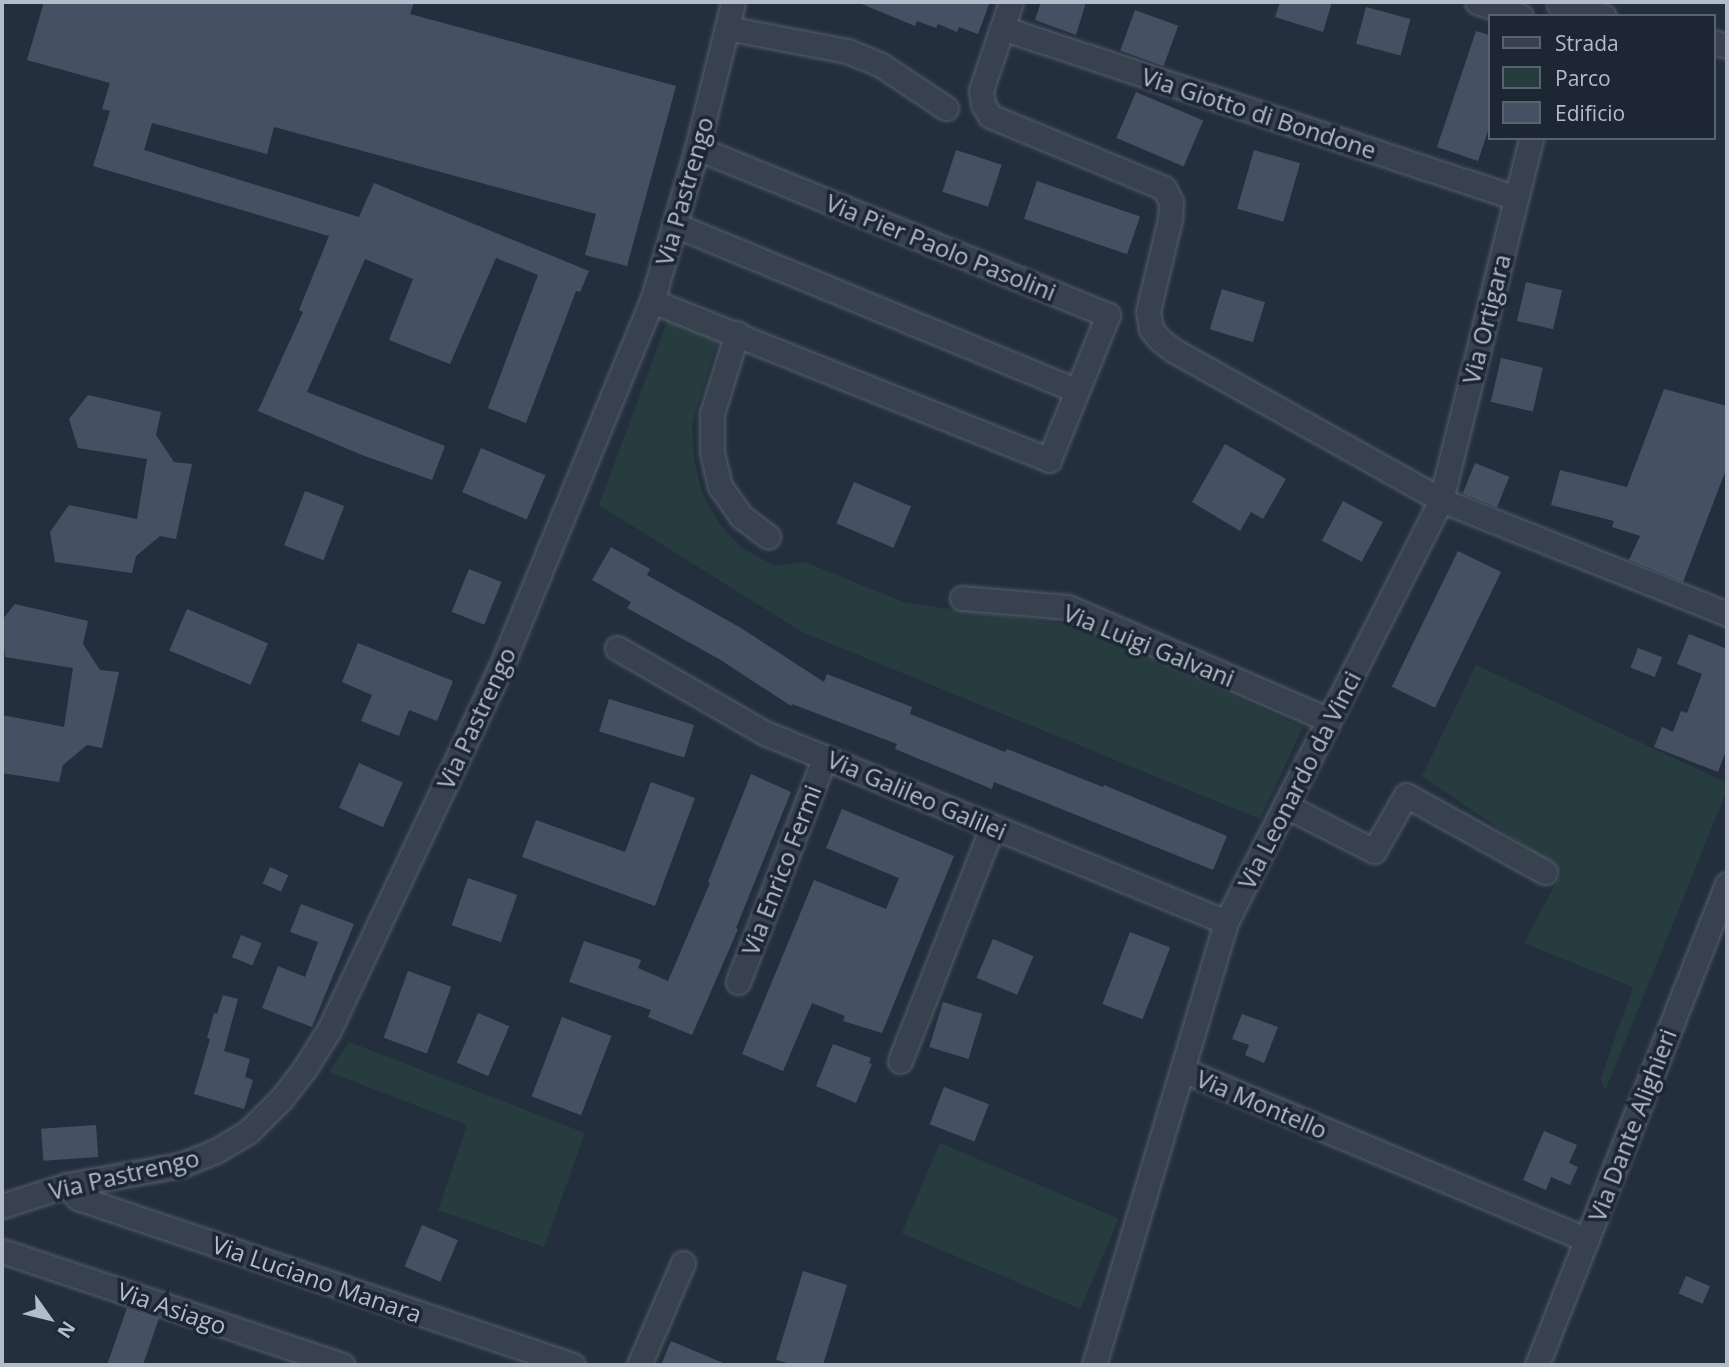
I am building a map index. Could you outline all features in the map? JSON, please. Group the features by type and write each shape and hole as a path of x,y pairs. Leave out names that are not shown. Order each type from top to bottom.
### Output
{"street":[{"name":"Via Pastrengo","path":"2,1206 67,1185 181,1164 216,1151 248,1132 305,1068 329,1030 505,657 652,301 697,148 733,2"},
{"path":"1011,2 981,90 983,104 990,116 1164,188 1171,202 1170,219 1148,311 1152,329 1159,339 1173,350 1441,500 1727,614"},
{"path":"1477,2 1515,14"},
{"path":"1559,7 1594,14"},
{"path":"727,28 847,51 881,65 946,108"},
{"name":"Via Giotto di Bondone","path":"1002,28 1516,198"},
{"name":"Via Ortigara","path":"1441,500 1530,140"},
{"name":"Via Pier Paolo Pasolini","path":"652,301 1049,460 1108,315 697,148"},
{"path":"675,225 1076,390"},
{"path":"737,333 712,414 712,452 720,486 741,516 768,536"},
{"name":"Via Leonardo da Vinci","path":"1183,1070 1226,922 1441,500"},
{"name":"Via Luigi Galvani","path":"962,598 1068,607 1329,720"},
{"name":"Via Galileo Galilei","path":"617,648 765,733 1226,922"},
{"name":"Via Enrico Fermi","path":"737,982 825,757"},
{"path":"1286,806 1374,850 1406,794 1545,872"},
{"path":"900,1061 992,827"},
{"name":"Via Dante Alighieri","path":"1537,1365 1727,884"},
{"name":"Via Montello","path":"1094,1365 1183,1070 1587,1240"},
{"name":"Via Luciano Manara","path":"67,1185 78,1198 573,1365"},
{"name":"Via Asiago","path":"2,1251 342,1365"},
{"path":"639,1365 683,1263"}],"green space":[{"path":"668,319 718,341 692,424 694,460 703,495 719,523 740,547 775,566 805,562 906,603 1064,624 1106,639 1303,727 1260,819 802,632 599,505"},
{"path":"1476,665 1727,783 1727,790 1605,1091 1601,1078 1633,987 1524,943 1562,872 1422,776"},
{"path":"349,1042 585,1133 544,1247 438,1210 467,1125 329,1072"},
{"path":"940,1143 1119,1219 1080,1309 902,1233"}],"building":[{"path":"44,2 414,2 410,14 676,86 627,266 585,255 596,214 274,127 267,154 152,123 144,150 359,217 374,183 589,271 580,292 576,291 526,423 488,408 538,275 496,258 450,364 389,340 413,279 365,259 307,392 445,446 432,480 362,455 258,411 303,312 299,310 329,236 93,166 110,111 102,109 110,83 27,60"},
{"path":"857,2 990,2 978,34 959,27 957,32 938,24 936,28 917,21 915,26"},
{"path":"1041,2 1086,2 1076,35 1035,20"},
{"path":"1280,2 1332,2 1323,32 1275,17"},
{"path":"1366,7 1410,19 1401,56 1356,44"},
{"path":"1135,10 1178,26 1164,66 1120,50"},
{"path":"1476,31 1488,35 1488,131 1478,161 1437,147"},
{"path":"1136,92 1203,121 1184,167 1116,138"},
{"path":"956,150 1002,165 988,207 942,192"},
{"path":"1254,150 1300,163 1283,222 1237,209"},
{"path":"1037,181 1140,216 1127,254 1024,219"},
{"path":"1526,282 1562,290 1553,329 1517,321"},
{"path":"1222,289 1265,302 1253,342 1210,329"},
{"path":"1501,358 1543,368 1533,412 1491,402"},
{"path":"1664,389 1727,406 1727,467 1683,582 1629,560 1640,536 1612,527 1614,521 1551,505 1560,470 1627,487"},
{"path":"88,395 161,412 156,435 174,462 192,464 176,539 160,536 136,556 132,573 55,562 50,532 69,505 137,519 147,459 78,448 69,419"},
{"path":"1225,444 1286,479 1263,519 1251,512 1240,531 1192,502"},
{"path":"481,448 545,475 527,520 462,492"},
{"path":"1475,463 1509,477 1497,507 1463,494"},
{"path":"854,482 911,506 893,548 836,523"},
{"path":"305,491 344,506 323,560 284,545"},
{"path":"1343,501 1383,522 1362,562 1322,541"},
{"path":"611,547 650,569 647,575 741,628 824,682 827,674 912,707 910,714 1005,752 1007,749 1103,787 1104,785 1227,836 1213,870 994,782 992,789 895,749 897,744 792,704 791,706 719,659 627,608 631,602 592,580"},
{"path":"1458,551 1501,572 1435,708 1392,687"},
{"path":"469,569 501,582 484,625 452,612"},
{"path":"15,604 88,621 83,644 100,670 119,672 102,748 87,745 63,765 59,782 2,773 2,715 64,727 73,668 5,657 2,620"},
{"path":"187,609 268,643 250,685 169,650"},
{"path":"1689,634 1727,649 1727,748 1718,772 1654,747 1662,727 1673,732 1681,711 1687,713 1702,674 1677,664"},
{"path":"358,643 453,681 437,721 409,710 399,736 361,721 372,695 342,682"},
{"path":"1638,648 1662,657 1655,677 1630,668"},
{"path":"609,699 694,725 684,758 599,732"},
{"path":"359,763 403,783 383,827 339,808"},
{"path":"751,774 791,792 736,928 738,929 692,1035 648,1017 651,1010 569,982 584,941 641,960 638,968 668,981 710,883 708,882"},
{"path":"651,782 695,798 655,906 522,857 536,820 625,852"},
{"path":"842,809 954,856 882,1033 843,1021 845,1016 812,1003 783,1071 742,1054 814,880 886,909 899,878 826,848"},
{"path":"270,867 288,875 281,892 263,883"},
{"path":"468,878 517,895 501,942 452,925"},
{"path":"301,904 354,924 312,1027 262,1008 278,966 305,977 318,942 290,932"},
{"path":"1130,932 1170,947 1143,1019 1102,1004"},
{"path":"241,935 261,943 252,965 232,957"},
{"path":"993,939 1034,956 1017,995 977,978"},
{"path":"408,971 451,987 427,1053 384,1038"},
{"path":"223,995 238,999 224,1051 250,1059 245,1077 253,1080 244,1109 194,1094 210,1039 207,1038 214,1013 217,1014"},
{"path":"943,1002 982,1014 968,1059 929,1047"},
{"path":"478,1013 509,1026 488,1076 457,1063"},
{"path":"1242,1014 1278,1027 1264,1063 1245,1055 1249,1045 1232,1039"},
{"path":"562,1017 611,1036 581,1115 532,1096"},
{"path":"833,1044 871,1058 869,1063 872,1064 856,1103 816,1086"},
{"path":"944,1087 989,1104 974,1142 930,1124"},
{"path":"96,1125 98,1157 43,1161 41,1129"},
{"path":"1544,1131 1577,1145 1569,1163 1578,1167 1570,1185 1551,1177 1546,1190 1523,1180"},
{"path":"422,1225 458,1240 440,1282 404,1266"},
{"path":"803,1271 847,1285 823,1365 795,1365 776,1360"},
{"path":"1686,1276 1710,1286 1703,1304 1679,1293"},
{"path":"127,1308 159,1318 143,1365 107,1365"},
{"path":"671,1341 728,1365 661,1365"}]}
